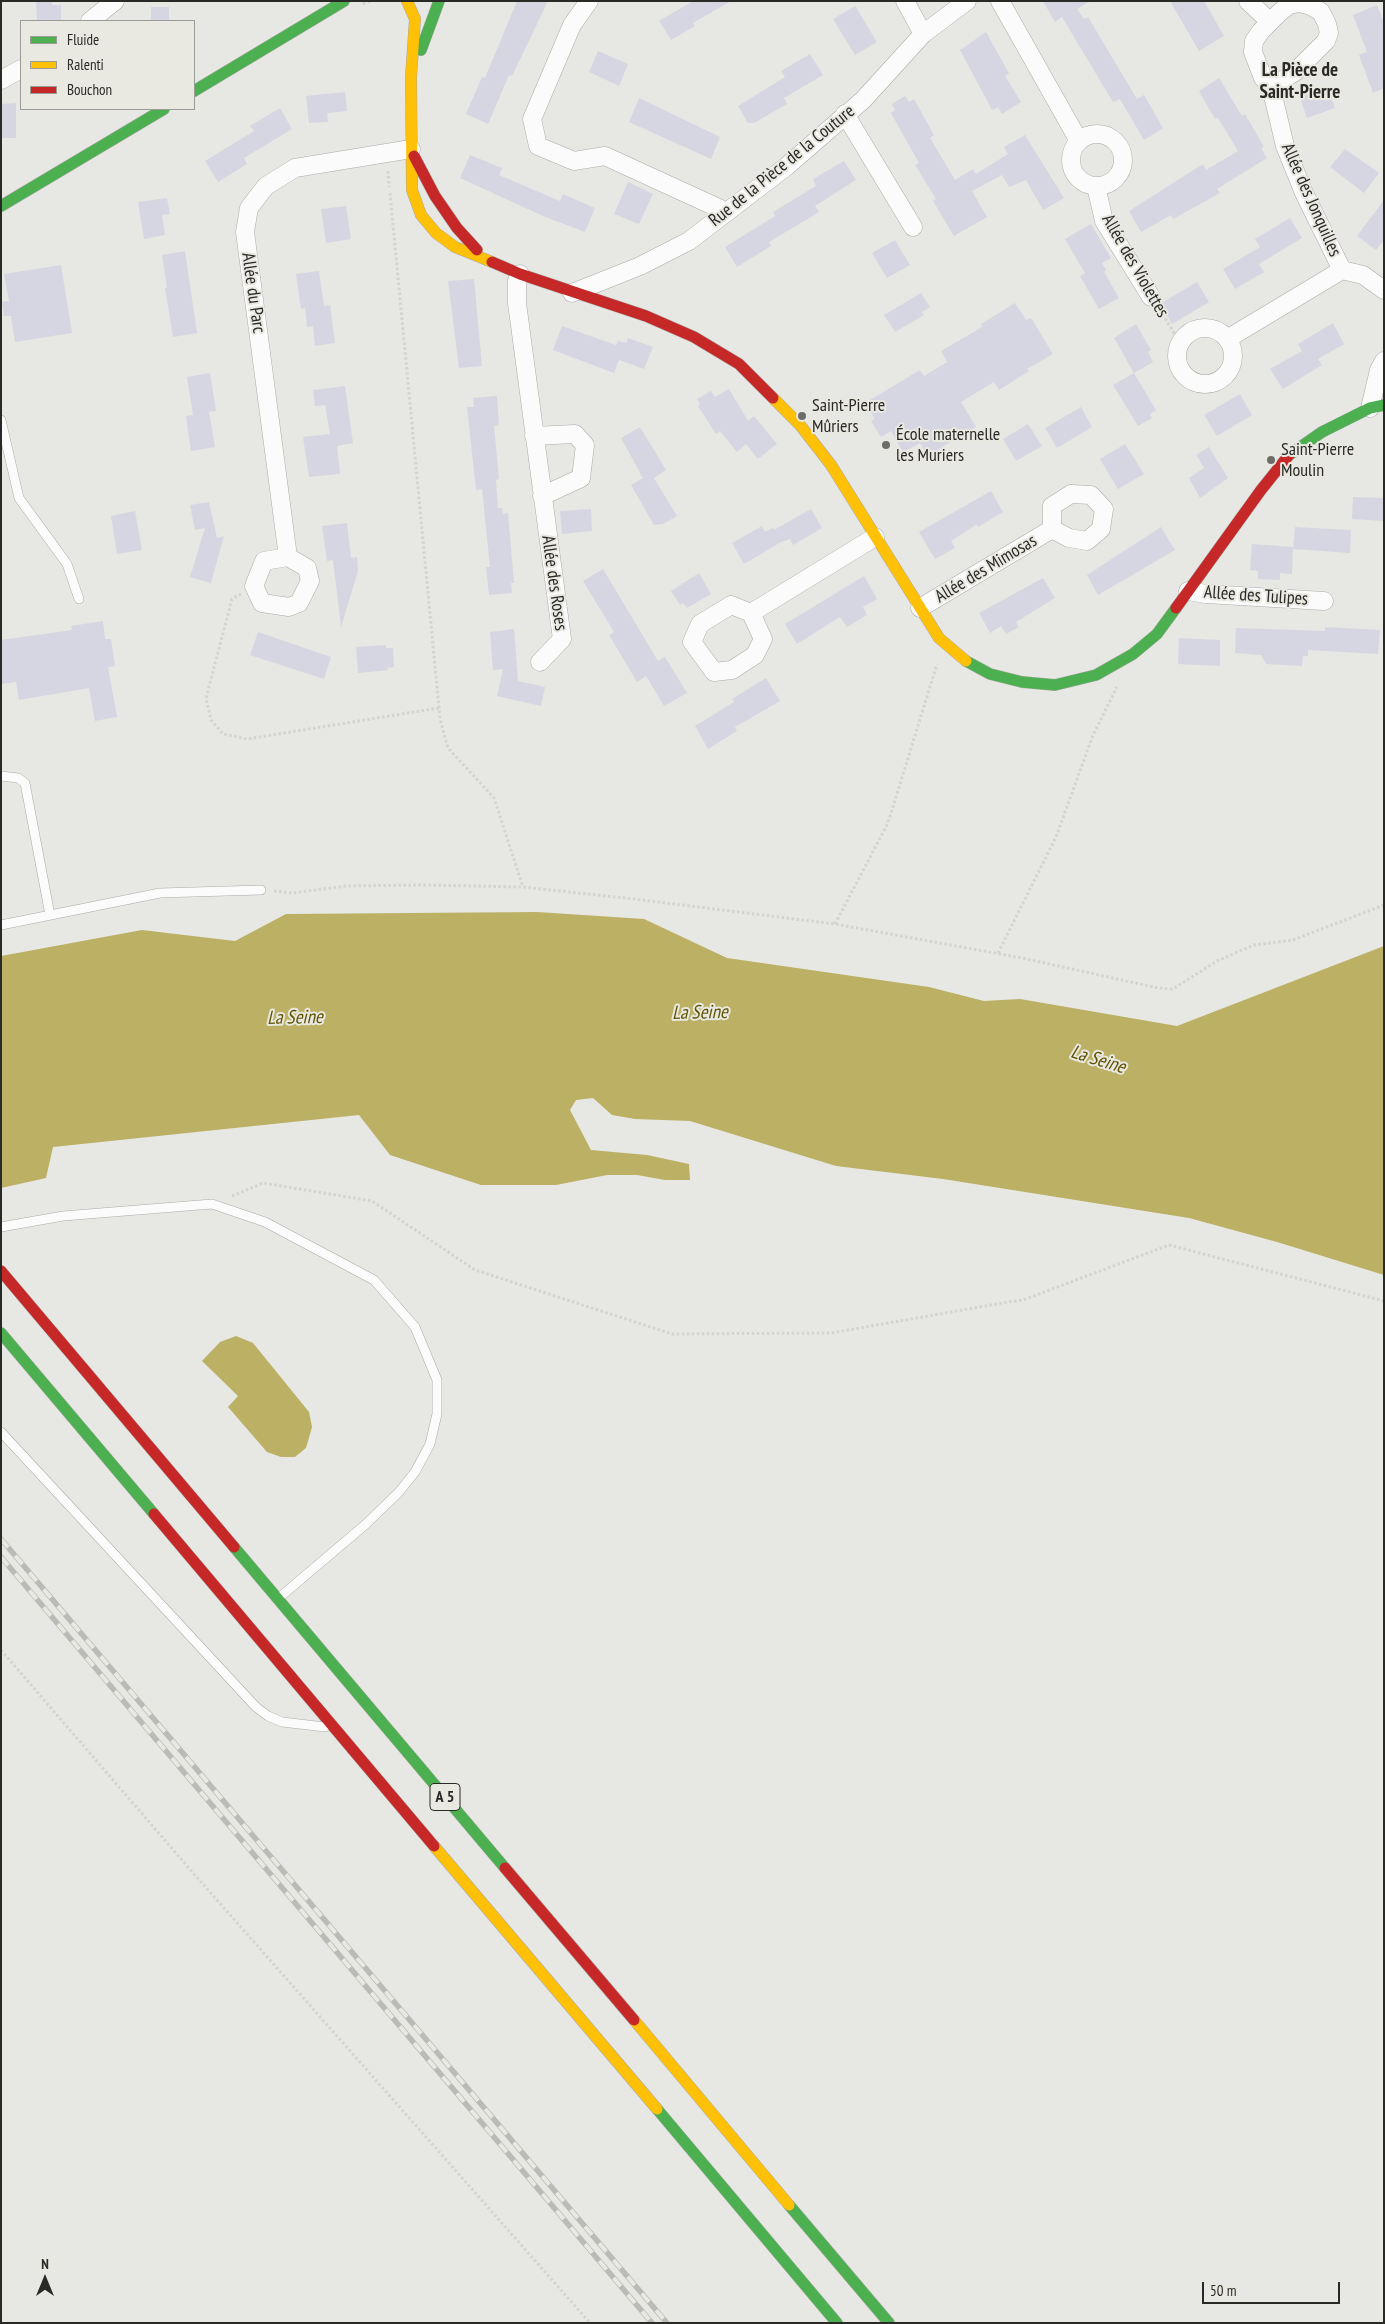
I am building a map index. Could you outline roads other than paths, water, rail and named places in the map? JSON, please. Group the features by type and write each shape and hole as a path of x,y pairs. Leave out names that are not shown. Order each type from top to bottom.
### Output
{"main road":[{"path":"195,90 344,1"},
{"path":"408,1 415,19 411,77 412,190 421,216 436,233 455,247 572,293 646,316 694,337 739,364 800,425 831,465 939,638 961,658 990,674 1022,682 1055,685 1096,675 1133,654 1157,634 1261,490 1290,454 1322,432 1377,406"},
{"path":"411,77 439,1"},
{"path":"1,206 162,110"},
{"path":"411,149 435,196 456,228 483,257"},
{"name":"A 5","path":"1,1271 889,2323"},
{"name":"A 5","path":"1,1333 837,2323"}],"street":[{"path":"91,20 115,1"},
{"path":"589,1 572,24 532,119 538,146 574,161 605,156 727,212"},
{"path":"905,1 923,34"},
{"name":"Rue de la Pièce de la Couture","path":"572,293 640,266 689,241 787,166 862,100 923,34 967,1"},
{"path":"1000,1 1079,140"},
{"path":"1248,1 1269,22"},
{"name":"Allée des Jonquilles","path":"1300,3 1312,6 1321,12 1329,33 1326,41 1295,72 1278,83 1270,83 1263,78 1253,52 1254,41 1269,22 1289,6 1300,3"},
{"path":"1,80 20,70"},
{"name":"Allée des Jonquilles","path":"1270,83 1285,146 1304,193 1342,270 1363,275 1384,290"},
{"path":"845,114 913,226"},
{"path":"1090,134 1103,134 1115,140 1122,151 1124,164 1119,176 1108,184 1096,186 1081,181 1072,169 1071,154 1079,140 1090,134"},
{"name":"Allée du Parc","path":"288,557 245,232 249,208 266,186 295,168 411,149"},
{"name":"Allée des Violettes","path":"1096,186 1104,221 1151,297"},
{"path":"1228,339 1342,270"},
{"name":"Allée des Roses","path":"520,274 517,303 562,639 540,662"},
{"path":"1203,328 1216,330 1228,339 1232,348 1233,359 1230,370 1223,378 1208,383 1192,381 1184,374 1177,354 1180,343 1190,333 1203,328"},
{"path":"1377,406 1379,370 1384,361"},
{"path":"534,436 575,434 584,445 581,478 542,496"},
{"name":"Allée des Mimosas","path":"920,608 1052,529"},
{"path":"751,613 875,537"},
{"path":"288,557 307,568 310,581 299,602 288,607 262,602 254,586 264,561 288,557"},
{"name":"Allée des Tulipes","path":"1188,591 1206,594 1324,601"}],"lane":[{"path":"1,420 19,498 67,564 79,599"},
{"path":"1,776 18,778 25,783 50,915"},
{"path":"1,925 160,893 260,890"},
{"path":"1,1227 63,1216 212,1204 265,1222 374,1280 415,1327 437,1380 437,1414 430,1444 415,1472 399,1492 366,1524 278,1599"},
{"path":"1,1432 256,1707 268,1716 282,1722 335,1728"}],"water":[{"name":"La Seine","path":"537,912 644,919 727,958 929,987 984,1001 1020,999 1177,1026 1384,946 1384,1275 1277,1242 1189,1218 943,1179 836,1166 690,1121 635,1119 612,1115 593,1098 576,1100 570,1110 591,1150 647,1155 689,1164 690,1180 665,1180 637,1175 607,1175 556,1185 481,1185 390,1155 359,1115 53,1147 46,1178 1,1188 1,956 142,930 235,941 286,914"},
{"path":"236,1336 253,1343 309,1412 312,1427 306,1448 295,1457 281,1457 267,1452 228,1407 238,1396 202,1361 220,1342"}],"railway":[{"path":"1,1539 667,2323"},
{"path":"1,1557 652,2323"}],"place":[{"name":"Saint-Pierre Mûriers","path":"802,416"},
{"name":"École maternelle les Muriers","path":"886,445"},
{"name":"Saint-Pierre Moulin","path":"1271,460"}],"district":[{"name":"La Pièce de Saint-Pierre","path":"1300,82"}]}
